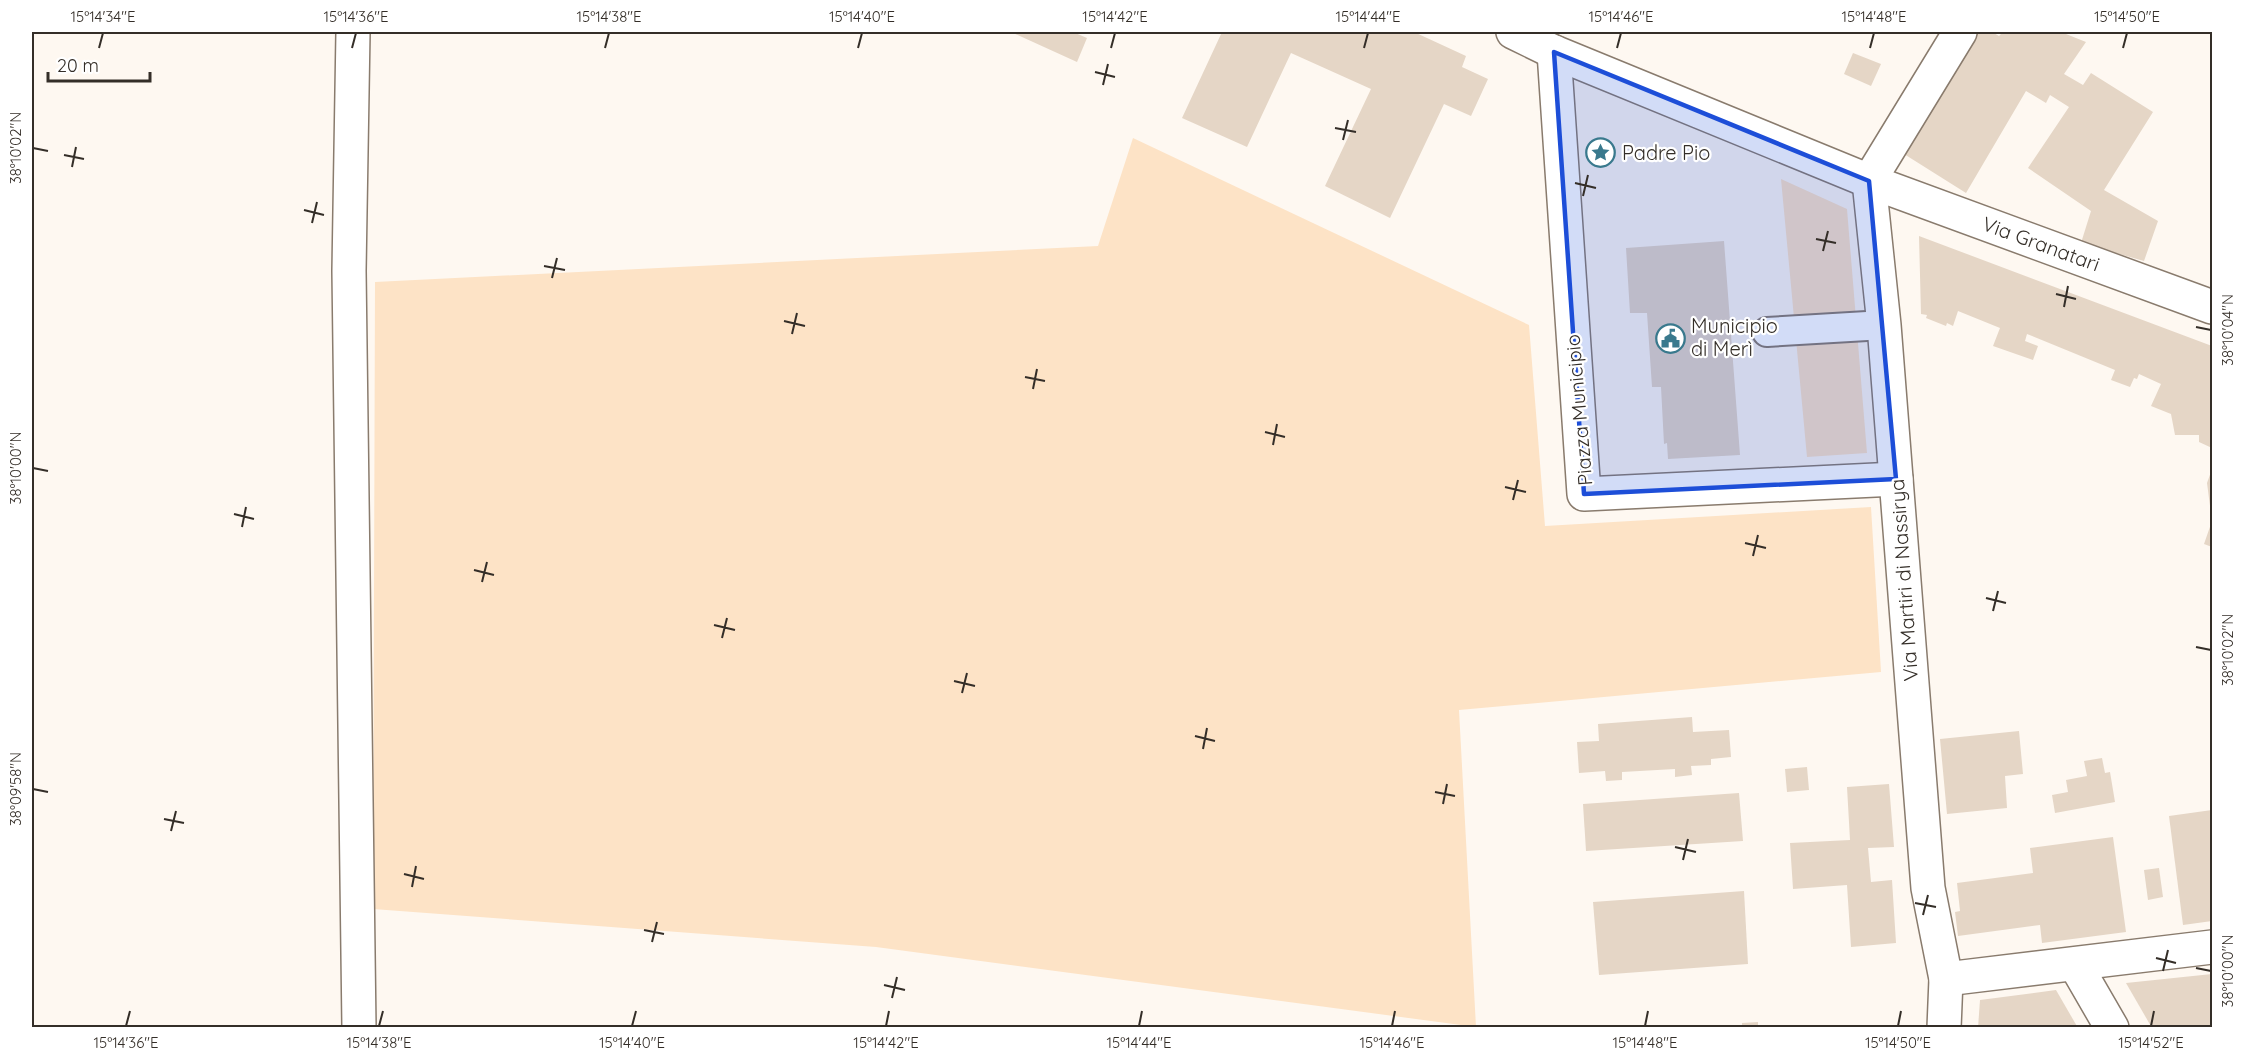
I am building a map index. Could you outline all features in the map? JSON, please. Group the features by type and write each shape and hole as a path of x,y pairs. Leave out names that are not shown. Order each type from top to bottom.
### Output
{"street":[{"path":"353,32 349,271 358,1028"},
{"name":"Via Granatari","path":"1513,32 1554,52 1869,180 2212,307"},
{"path":"1869,180 1960,32"},
{"name":"Piazza Municipio","path":"1554,52 1584,494 1896,479"},
{"name":"Via Martiri di Nassirya","path":"1869,180 1884,325 1928,888 1946,979 1944,1028"},
{"path":"1767,332 1884,325"},
{"path":"1946,979 2212,948"},
{"path":"2075,964 2112,1028"}],"highlighted area":[{"path":"1554,52 1869,181 1896,479 1584,494"}],"shaded area":[{"path":"1133,138 1529,325 1545,526 1871,507 1881,672 1459,710 1476,1027 876,947 373,909 375,282 1098,246"},
{"path":"1781,179 1847,209 1867,453 1807,457"}],"building":[{"path":"1011,32 1073,32 1087,38 1077,62"},
{"path":"1222,32 1414,32 1466,56 1462,67 1488,79 1471,116 1444,104 1390,218 1325,186 1371,89 1291,53 1247,147 1182,118"},
{"path":"1978,32 1992,32 1999,36 2003,32 2061,32 2086,42 2064,74 2083,85 2091,73 2153,112 2104,190 2158,221 2144,261 2081,243 2091,211 2028,168 2069,107 2050,95 2046,103 2026,91 1966,193 1904,154"},
{"path":"1853,53 1881,64 1871,86 1844,74"},
{"path":"1919,236 2212,346 2212,448 2199,442 2199,435 2175,435 2171,414 2151,406 2161,384 2139,374 2137,379 2134,378 2130,387 2111,380 2115,370 2027,334 2025,341 2038,346 2033,360 1993,346 2000,328 1958,311 1953,326 1947,323 1946,326 1926,318 1927,315 1921,314"},
{"name":"Municipio di Merì","path":"1724,241 1740,455 1668,459 1667,443 1664,444 1661,387 1652,387 1647,313 1630,313 1626,248"},
{"path":"2212,469 2212,521 2207,483"},
{"path":"2212,521 2212,547 2204,544"},
{"path":"1692,717 1693,732 1729,730 1731,757 1711,759 1711,765 1691,766 1692,775 1675,777 1675,769 1622,772 1622,780 1606,781 1605,771 1579,773 1577,742 1599,741 1598,724"},
{"path":"2019,731 2023,774 2005,776 2007,808 1947,814 1940,739"},
{"path":"2102,758 2105,773 2110,772 2115,802 2055,813 2052,795 2068,792 2066,780 2087,776 2084,761"},
{"path":"1807,767 1809,790 1787,792 1785,769"},
{"path":"1889,784 1894,847 1868,848 1871,882 1892,880 1896,943 1851,947 1847,885 1793,889 1790,843 1850,840 1847,787"},
{"path":"1739,793 1743,841 1586,851 1583,804"},
{"path":"2212,810 2212,921 2183,925 2169,816"},
{"path":"2113,837 2126,932 2042,943 2040,925 1958,936 1955,912 1960,911 1957,883 2033,873 2030,848"},
{"path":"2159,868 2163,897 2148,900 2144,870"},
{"path":"1744,891 1748,964 1599,975 1593,902"},
{"path":"2212,974 2212,1028 2152,1028 2126,983"},
{"path":"2056,990 2078,1028 1978,1028 1980,1000"},
{"path":"1758,1022 1758,1028 1742,1028 1742,1023"}],"place":[{"name":"Padre Pio","path":"1601,153"},
{"name":"Municipio di Merì","path":"1670,338"}]}
